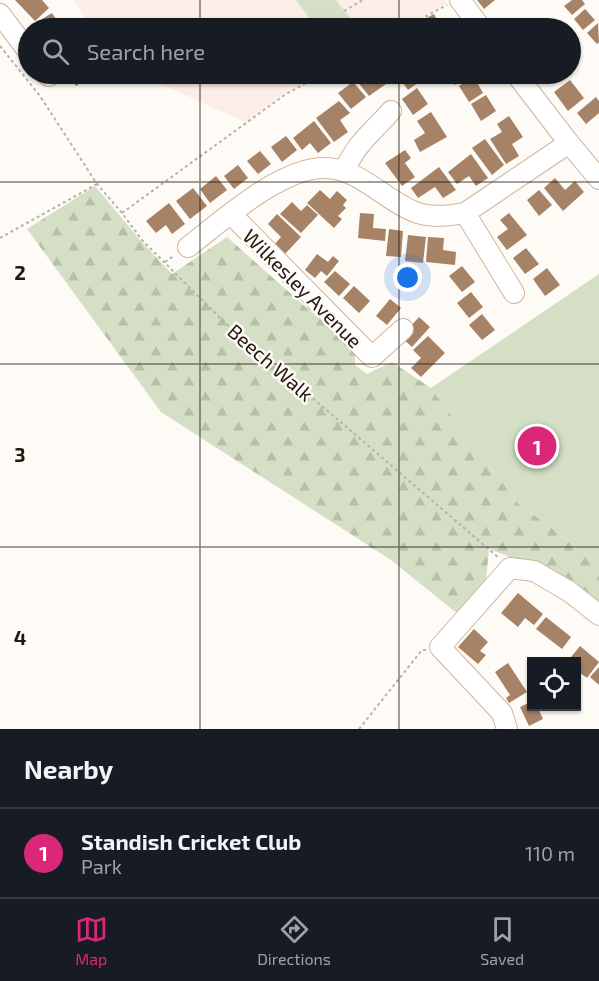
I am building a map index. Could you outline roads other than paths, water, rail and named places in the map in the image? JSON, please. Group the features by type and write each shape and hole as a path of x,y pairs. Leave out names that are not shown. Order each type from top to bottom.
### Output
{"street":[{"path":"458,0 473,18"},
{"path":"0,14 18,38"},
{"path":"524,84 599,179"},
{"path":"344,171 353,152 366,135 391,111"},
{"path":"188,247 265,190 288,177 309,170 325,168 344,171 415,212 436,216 465,213 569,143"},
{"path":"465,213 514,293"},
{"name":"Wilkesley Avenue","path":"231,214 372,357 403,329"},
{"path":"507,729 502,713 440,647 510,568 534,571 570,592 599,615"}],"place":[{"name":"Standish Cricket Club","path":"537,446"}]}
